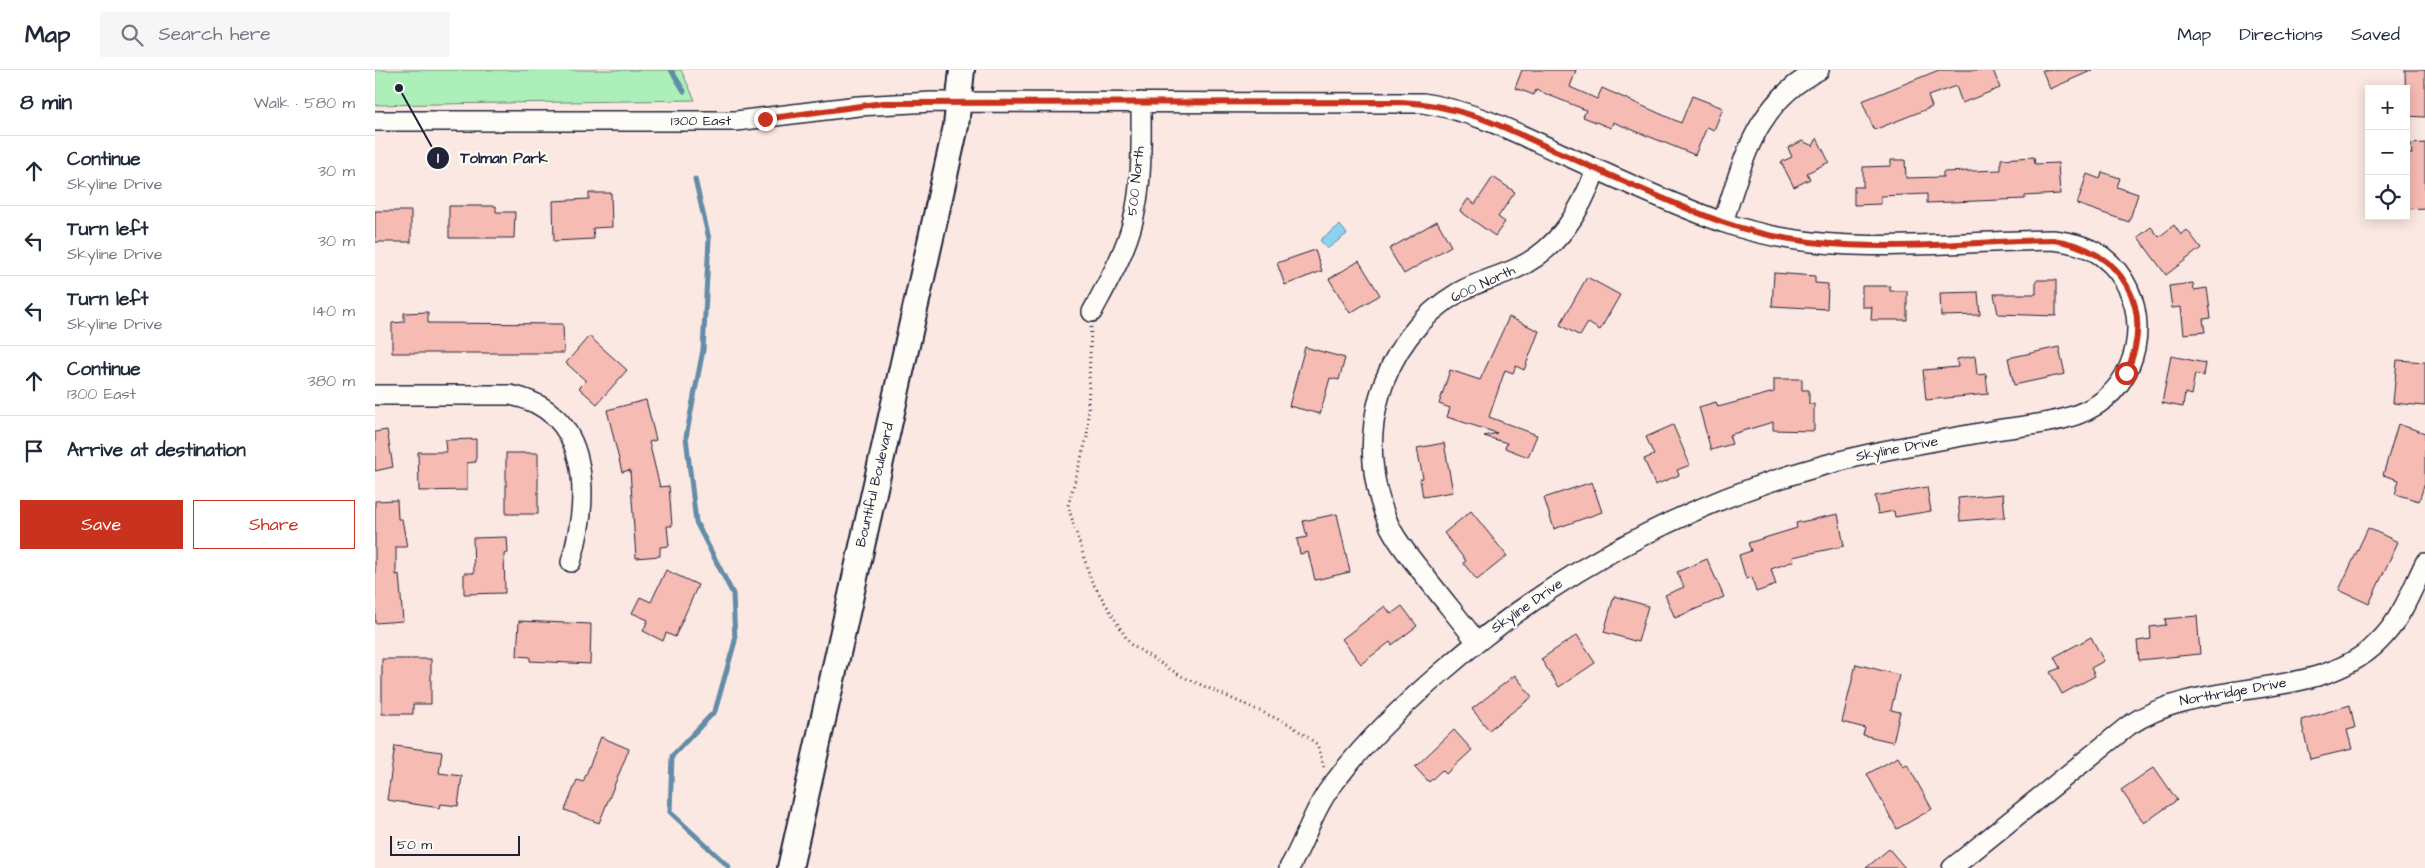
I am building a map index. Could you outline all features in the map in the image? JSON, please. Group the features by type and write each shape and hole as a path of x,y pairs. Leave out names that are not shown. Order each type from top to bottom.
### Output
{"main road":[{"name":"Bountiful Boulevard","path":"790,868 931,240 960,102 962,70"}],"street":[{"path":"1723,222 1745,154 1757,128 1772,106 1786,92 1819,70"},
{"name":"500 North","path":"1092,312 1117,264 1133,221 1140,170 1141,102"},
{"name":"1300 East","path":"375,121 736,121 883,103 1423,103 1473,114 1595,169 1723,222"},
{"name":"600 North","path":"1477,642 1403,548 1382,508 1372,461 1374,415 1379,391 1401,348 1428,316 1459,292 1535,258 1556,240 1577,213 1586,195 1595,169"},
{"name":"Skyline Drive","path":"1289,868 1319,806 1330,788 1412,698 1477,642 1518,611 1589,564 1661,525 1777,478 1906,446 2076,415 2104,400 2117,387 2134,358 2138,323 2127,285 2103,257 2072,242 2032,240 1868,247 1800,240 1723,222"},
{"path":"375,395 510,395 530,401 553,414 569,433 579,462 580,519 571,562"},
{"name":"Northridge Drive","path":"1952,868 2128,726 2153,710 2194,697 2305,679 2341,667 2356,659 2371,648 2389,629 2405,605 2425,563"}],"path":[{"path":"1092,312 1087,437 1068,506 1091,580 1130,644 1181,676 1289,724 1317,744 1330,788"}],"green space":[{"path":"375,70 681,70 695,100 375,105"}],"water":[{"path":"1340,225 1347,234 1327,249 1320,240"}],"building":[{"path":"1522,70 1576,70 1570,87 1597,99 1602,88 1681,123 1692,96 1723,108 1714,130 1707,127 1695,155 1613,122 1611,128 1583,117 1586,110 1536,90 1534,95 1515,88"},
{"path":"1939,70 1993,70 2000,88 1962,103 1956,86 1928,96 1932,107 1874,130 1862,101"},
{"path":"2042,70 2093,70 2050,89"},
{"path":"2405,70 2425,70 2425,117 2410,116 2410,85 2405,85"},
{"path":"1817,138 1829,162 1807,173 1810,179 1794,187 1781,162 1792,157 1788,148 1802,141 1813,146"},
{"path":"2425,143 2425,208 2410,209 2411,144"},
{"path":"2034,157 2035,164 2058,163 2060,194 2025,196 2025,199 1927,203 1927,194 1881,196 1881,204 1854,205 1854,187 1863,187 1863,167 1891,166 1891,160 1905,160 1906,178 1943,177 1943,172 2001,170 2001,159"},
{"path":"2102,172 2120,178 2117,187 2138,194 2129,222 2077,204 2087,174 2100,179"},
{"path":"1493,177 1515,192 1498,217 1505,222 1495,236 1460,211 1468,199 1475,204"},
{"path":"589,193 611,193 612,227 593,228 594,239 554,241 553,201 589,199"},
{"path":"449,206 496,206 496,212 515,212 514,238 449,238"},
{"path":"375,211 411,211 411,242 375,242"},
{"path":"1437,221 1451,246 1404,274 1389,249"},
{"path":"2174,225 2181,235 2187,230 2201,248 2166,275 2138,237 2151,227 2159,237"},
{"path":"1315,250 1322,271 1285,285 1277,263"},
{"path":"1359,261 1380,295 1350,313 1329,279"},
{"path":"1774,273 1815,276 1815,283 1828,284 1827,309 1772,306"},
{"path":"1587,277 1620,295 1600,330 1588,323 1580,336 1560,325"},
{"path":"2036,280 2056,280 2056,316 1998,314 1994,294 2036,294"},
{"path":"2193,283 2194,290 2207,288 2211,318 2203,319 2205,332 2184,334 2181,307 2172,308 2169,286"},
{"path":"1862,286 1890,286 1890,291 1907,291 1907,320 1871,320 1872,307 1862,307"},
{"path":"1978,292 1980,315 1941,316 1940,293"},
{"path":"428,312 428,323 563,324 564,353 392,353 392,323 404,322 404,313"},
{"path":"1509,317 1539,331 1524,370 1516,366 1513,373 1505,370 1489,417 1537,435 1528,457 1505,448 1507,443 1484,436 1497,433 1447,417 1450,408 1439,404 1450,370 1480,380"},
{"path":"589,336 627,370 597,404 579,388 586,381 566,363"},
{"path":"1305,347 1345,358 1339,380 1330,378 1320,414 1289,406"},
{"path":"2059,347 2065,374 2014,385 2008,358"},
{"path":"1975,356 1977,375 1986,374 1988,394 1926,400 1923,370 1958,367 1957,359"},
{"path":"2171,356 2205,363 2203,376 2195,374 2191,395 2185,393 2183,407 2162,403"},
{"path":"2397,360 2425,362 2425,406 2393,403"},
{"path":"1774,379 1802,379 1802,390 1809,390 1809,404 1814,404 1814,431 1773,430 1773,422 1729,435 1732,444 1711,450 1699,407 1716,402 1718,407 1774,392"},
{"path":"646,400 656,440 649,442 660,487 669,486 672,526 667,526 669,546 660,547 660,556 636,558 630,470 622,472 607,410"},
{"path":"2398,424 2425,433 2425,483 2419,501 2395,494 2399,480 2383,475"},
{"path":"1673,425 1690,465 1677,470 1679,475 1655,485 1644,459 1654,455 1646,437"},
{"path":"387,430 393,467 375,471 375,432"},
{"path":"476,439 476,462 467,463 467,490 419,491 418,452 446,452 445,440"},
{"path":"1444,443 1453,492 1423,497 1420,479 1423,478 1417,448"},
{"path":"506,453 538,453 538,514 506,514"},
{"path":"1592,482 1602,512 1554,529 1544,498"},
{"path":"1927,487 1931,511 1895,517 1894,511 1878,514 1875,496"},
{"path":"2003,494 2005,517 1960,521 1958,498"},
{"path":"397,500 398,519 402,519 407,547 396,547 396,575 399,574 403,621 375,623 375,501"},
{"path":"1471,511 1507,556 1477,580 1463,563 1466,561 1444,533"},
{"path":"1337,514 1350,572 1315,580 1308,552 1300,554 1297,539 1307,537 1303,521"},
{"path":"1838,514 1844,546 1793,557 1794,561 1771,569 1776,585 1756,592 1752,577 1746,579 1739,555 1751,551 1748,543 1797,528 1796,523"},
{"path":"2368,528 2398,542 2369,604 2339,590"},
{"path":"507,537 508,553 504,554 505,593 464,594 464,573 474,573 473,538"},
{"path":"1707,559 1724,597 1675,618 1665,595 1684,587 1677,572"},
{"path":"666,570 698,585 675,637 666,633 663,641 643,631 648,620 632,613 640,597 651,602"},
{"path":"1614,596 1648,606 1638,642 1604,632"},
{"path":"1385,606 1391,614 1402,606 1417,626 1392,645 1390,642 1361,664 1342,639"},
{"path":"2197,616 2200,654 2139,660 2137,641 2151,639 2150,627 2166,625 2165,619"},
{"path":"519,621 591,624 590,664 530,661 530,657 517,656"},
{"path":"1577,635 1595,663 1559,687 1541,659"},
{"path":"2091,637 2104,661 2091,668 2095,676 2062,694 2050,672 2060,668 2054,657"},
{"path":"382,659 431,659 431,704 413,704 413,714 382,714"},
{"path":"1856,664 1899,675 1891,710 1900,712 1893,742 1863,735 1865,728 1842,722"},
{"path":"1515,675 1532,697 1489,730 1472,709"},
{"path":"2350,705 2355,728 2347,730 2352,749 2310,759 2301,720"},
{"path":"1454,730 1472,750 1446,774 1442,770 1429,782 1415,767"},
{"path":"601,737 629,749 599,823 565,810 577,780 583,782"},
{"path":"395,746 442,752 439,773 462,776 458,806 441,804 440,808 387,800"},
{"path":"1898,757 1903,766 1907,764 1932,809 1897,829 1867,774"},
{"path":"2154,767 2177,800 2144,823 2121,790"},
{"path":"1889,849 1905,868 1866,868"}],"waterway":[{"path":"671,70 684,91"},
{"path":"695,179 709,239 703,350 686,437 696,522 733,594 735,641 715,711 672,756 670,812 729,867"}],"place":[{"name":"Tolman Park","path":"399,88"}],"route":[{"path":"765,119 834,108 883,103 932,102 1401,102 1445,107 1467,112 1487,120 1595,169 1723,222 1800,240 1868,247 1900,247 2053,240 2072,242 2089,248 2103,257 2117,270 2127,285 2134,305 2138,323 2137,341 2134,358 2126,373"}]}
